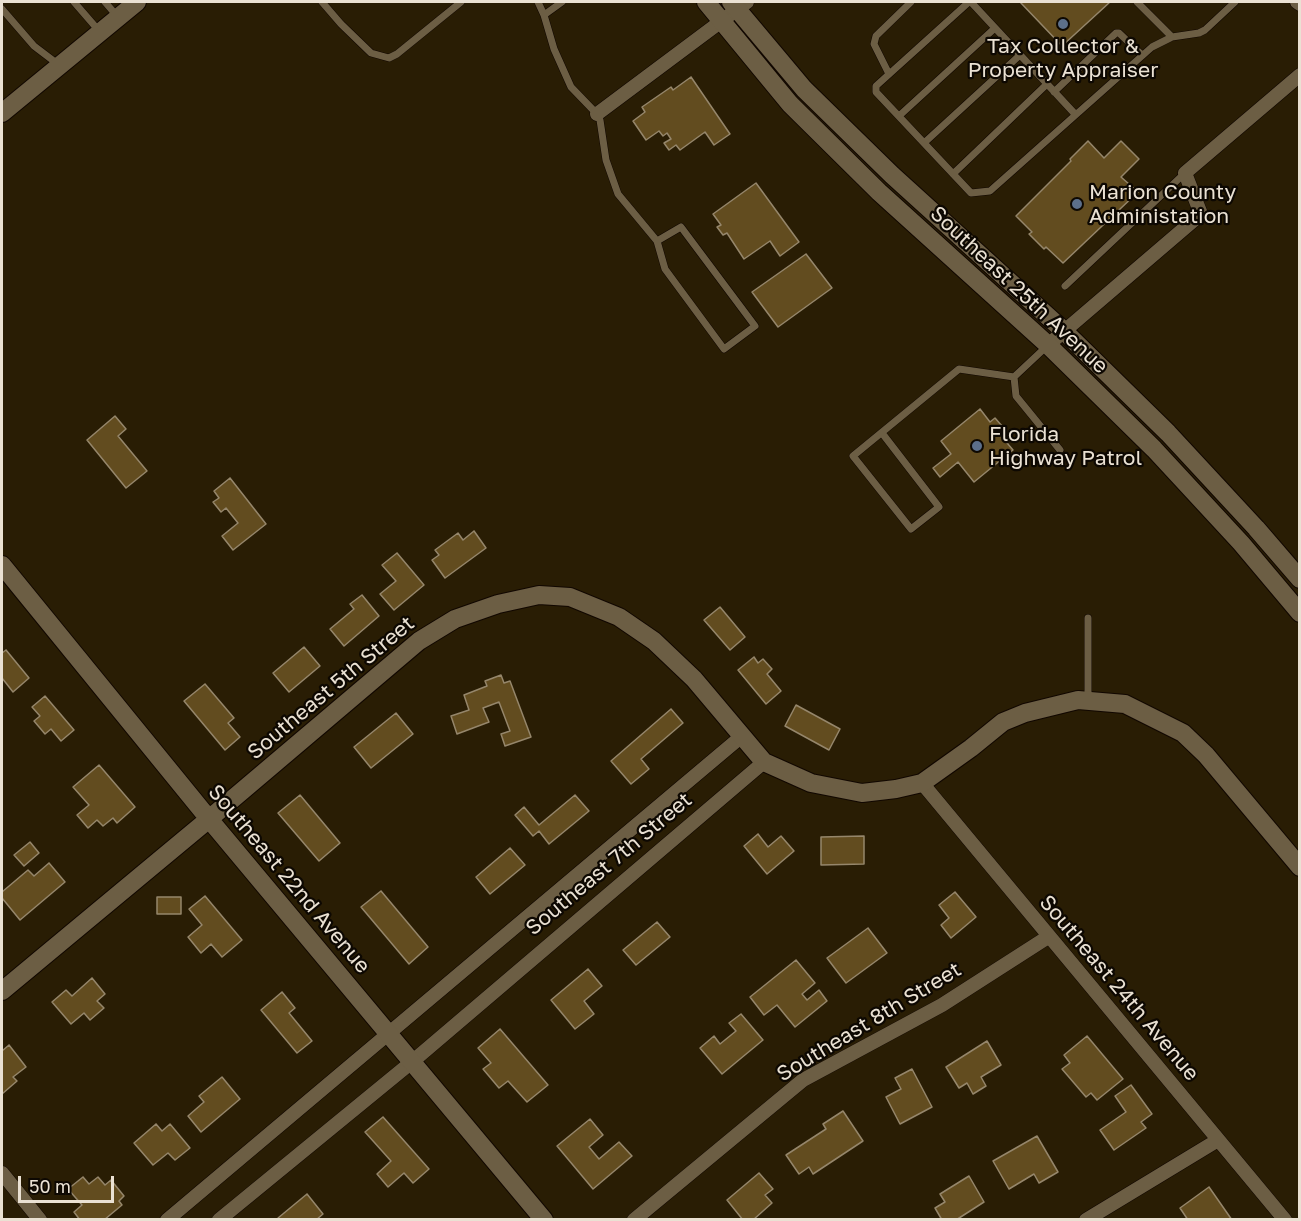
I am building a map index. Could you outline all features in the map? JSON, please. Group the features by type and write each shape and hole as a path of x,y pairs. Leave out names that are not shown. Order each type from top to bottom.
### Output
{"street":[{"path":"2,113 137,2"},
{"name":"Southeast 25th Avenue","path":"706,2 790,104 879,192 1048,345 1154,449 1241,543 1299,613"},
{"path":"597,114 721,22 739,4"},
{"name":"Southeast 25th Avenue","path":"739,4 804,89 892,175 1064,331 1168,433 1256,528 1299,579"},
{"path":"1048,345 1201,214 1185,173 1299,75"},
{"name":"Southeast 22nd Avenue","path":"2,565 209,819 544,1220"},
{"name":"Southeast 5th Street","path":"2,991 419,641 455,619 498,604 539,595 570,597 619,617 654,640 694,680 764,762"},
{"path":"764,762 812,783 862,793 897,789 922,783 1003,722 1025,713 1083,700 1125,704 1183,733 1206,755 1299,867"},
{"name":"Southeast 7th Street","path":"167,1220 742,736"},
{"name":"Southeast 7th Street","path":"219,1220 412,1061 764,762"},
{"name":"Southeast 24th Avenue","path":"922,783 1285,1220"},
{"name":"Southeast 8th Street","path":"634,1220 803,1080 942,1005 1048,937"},
{"path":"1086,1220 1218,1140"},
{"path":"2,1173 40,1220"}],"lane":[{"path":"74,2 100,32"},
{"path":"105,2 118,17"},
{"path":"322,2 340,24 371,53 389,58 461,2"},
{"path":"538,2 554,49 571,87 600,120 606,160 618,194 657,241 664,269 724,349 755,326 681,227 657,241"},
{"path":"544,15 562,2"},
{"path":"889,74 874,44 876,36 911,2"},
{"path":"1075,114 970,2 876,86 876,92 971,193 990,191 1152,47 1172,37 1205,30 1234,2"},
{"path":"1137,2 1172,37"},
{"path":"2,9 34,46 59,65"},
{"path":"899,116 995,28"},
{"path":"1054,92 1116,33 1119,33 1142,55"},
{"path":"924,143 1020,55"},
{"path":"953,174 1047,84"},
{"path":"1065,286 1185,173"},
{"path":"1014,377 1048,345"},
{"path":"882,433 939,507 911,529 853,456 959,369 1014,377"},
{"path":"1014,377 1016,396 1060,450"},
{"path":"1083,700 1088,618"}],"building":[{"name":"Tax Collector & Property Appraiser","path":"1020,2 1110,2 1062,46"},
{"path":"691,77 730,134 714,145 705,132 680,150 676,145 669,150 664,143 671,139 667,133 663,136 659,131 646,140 633,121 645,112 642,107 671,87 673,90"},
{"name":"Marion County Administation","path":"1088,141 1104,158 1121,141 1139,159 1121,177 1138,192 1063,263 1029,234 1032,232 1016,216"},
{"path":"756,183 799,242 780,256 770,241 744,259 727,233 723,235 717,227 721,225 713,214"},
{"path":"806,254 832,288 778,327 752,292"},
{"name":"Florida Highway Patrol","path":"980,409 990,422 995,418 1002,426 997,431 1013,450 974,482 958,462 940,477 933,468 951,454 941,441"},
{"path":"115,416 126,429 118,436 147,471 126,488 87,440"},
{"path":"230,478 266,524 233,550 222,536 238,523 226,508 221,512 213,502 219,498 214,491"},
{"path":"474,531 486,548 445,578 432,560 439,555 435,550 458,533 463,540"},
{"path":"397,553 424,585 394,610 380,594 396,581 382,565"},
{"path":"362,595 379,616 344,646 330,629 354,609 350,604"},
{"path":"720,607 745,637 730,650 704,620"},
{"path":"304,647 320,666 289,692 273,673"},
{"path":"6,650 29,678 13,692 2,678 2,653"},
{"path":"754,657 758,663 763,659 772,669 767,674 781,691 766,704 738,670"},
{"path":"501,675 504,683 510,681 531,737 505,746 501,734 510,731 499,702 483,708 489,722 457,734 451,716 469,710 464,695 487,686 485,681"},
{"path":"205,684 234,718 228,723 240,737 225,750 184,701"},
{"path":"45,696 74,730 61,741 51,729 45,734 34,721 40,716 32,707"},
{"path":"796,705 840,729 829,750 785,726"},
{"path":"671,709 683,723 641,759 649,769 631,784 611,761"},
{"path":"396,713 413,734 371,768 354,747"},
{"path":"99,765 135,807 117,823 113,818 103,826 97,820 88,828 77,815 89,805 73,787"},
{"path":"300,795 340,843 319,861 278,813"},
{"path":"575,795 589,811 549,844 539,831 533,836 515,815 524,807 539,825"},
{"path":"758,834 768,847 781,836 794,851 767,874 744,846"},
{"path":"864,836 864,864 821,865 821,837"},
{"path":"30,842 39,853 24,866 14,855"},
{"path":"510,848 525,865 490,894 476,877"},
{"path":"49,863 65,882 20,920 2,898 2,892 28,870 34,876"},
{"path":"381,891 428,947 409,964 361,907"},
{"path":"955,892 976,917 951,938 941,925 949,918 939,905"},
{"path":"205,896 242,940 222,957 211,944 201,953 188,937 202,925 189,909"},
{"path":"157,897 181,897 181,914 157,914"},
{"path":"657,922 670,937 636,965 623,950"},
{"path":"868,928 887,953 846,983 827,958"},
{"path":"796,960 815,983 802,994 807,1000 819,990 827,1001 795,1027 777,1005 764,1015 750,997"},
{"path":"588,969 602,986 584,1001 594,1014 575,1029 551,1000"},
{"path":"92,978 105,994 97,1001 104,1008 90,1020 84,1013 71,1024 52,1002 66,990 72,996"},
{"path":"282,992 295,1008 289,1013 312,1041 297,1053 261,1010"},
{"path":"741,1014 763,1040 722,1074 700,1048 714,1036 720,1044 736,1031 729,1023"},
{"path":"500,1029 548,1085 527,1102 508,1081 499,1088 483,1069 491,1063 478,1048"},
{"path":"1087,1036 1123,1079 1097,1100 1091,1093 1086,1097 1062,1069 1070,1063 1064,1055"},
{"path":"987,1041 1001,1065 981,1077 986,1086 973,1094 967,1083 959,1088 946,1067"},
{"path":"9,1045 26,1067 13,1077 17,1081 2,1094 2,1051"},
{"path":"912,1069 932,1107 900,1124 886,1097 901,1089 895,1078"},
{"path":"222,1077 240,1099 201,1132 188,1116 204,1102 199,1096"},
{"path":"1131,1085 1152,1114 1141,1122 1146,1128 1114,1150 1100,1130 1126,1112 1115,1096"},
{"path":"843,1111 863,1141 813,1174 809,1167 799,1174 786,1155 826,1129 823,1124"},
{"path":"383,1117 429,1169 413,1183 404,1173 388,1187 377,1174 391,1161 365,1132"},
{"path":"590,1119 603,1135 589,1147 599,1159 619,1142 632,1156 593,1189 557,1146"},
{"path":"156,1124 162,1131 170,1124 190,1148 175,1160 168,1153 153,1165 134,1143"},
{"path":"1037,1136 1058,1172 1039,1183 1034,1174 1009,1189 993,1161"},
{"path":"759,1173 773,1189 765,1195 772,1203 753,1220 743,1220 727,1200"},
{"path":"969,1176 984,1202 956,1220 942,1220 935,1208 945,1202 940,1194"},
{"path":"83,1177 89,1184 98,1177 105,1185 111,1180 124,1196 119,1201 122,1205 104,1220 80,1220 74,1212 82,1205 68,1189"},
{"path":"1209,1187 1232,1220 1188,1220 1180,1208"},
{"path":"307,1194 323,1214 316,1220 279,1220 278,1218"}],"place":[{"name":"Tax Collector & Property Appraiser","path":"1063,24"},
{"name":"Marion County Administation","path":"1077,204"},
{"name":"Florida Highway Patrol","path":"977,446"}]}
